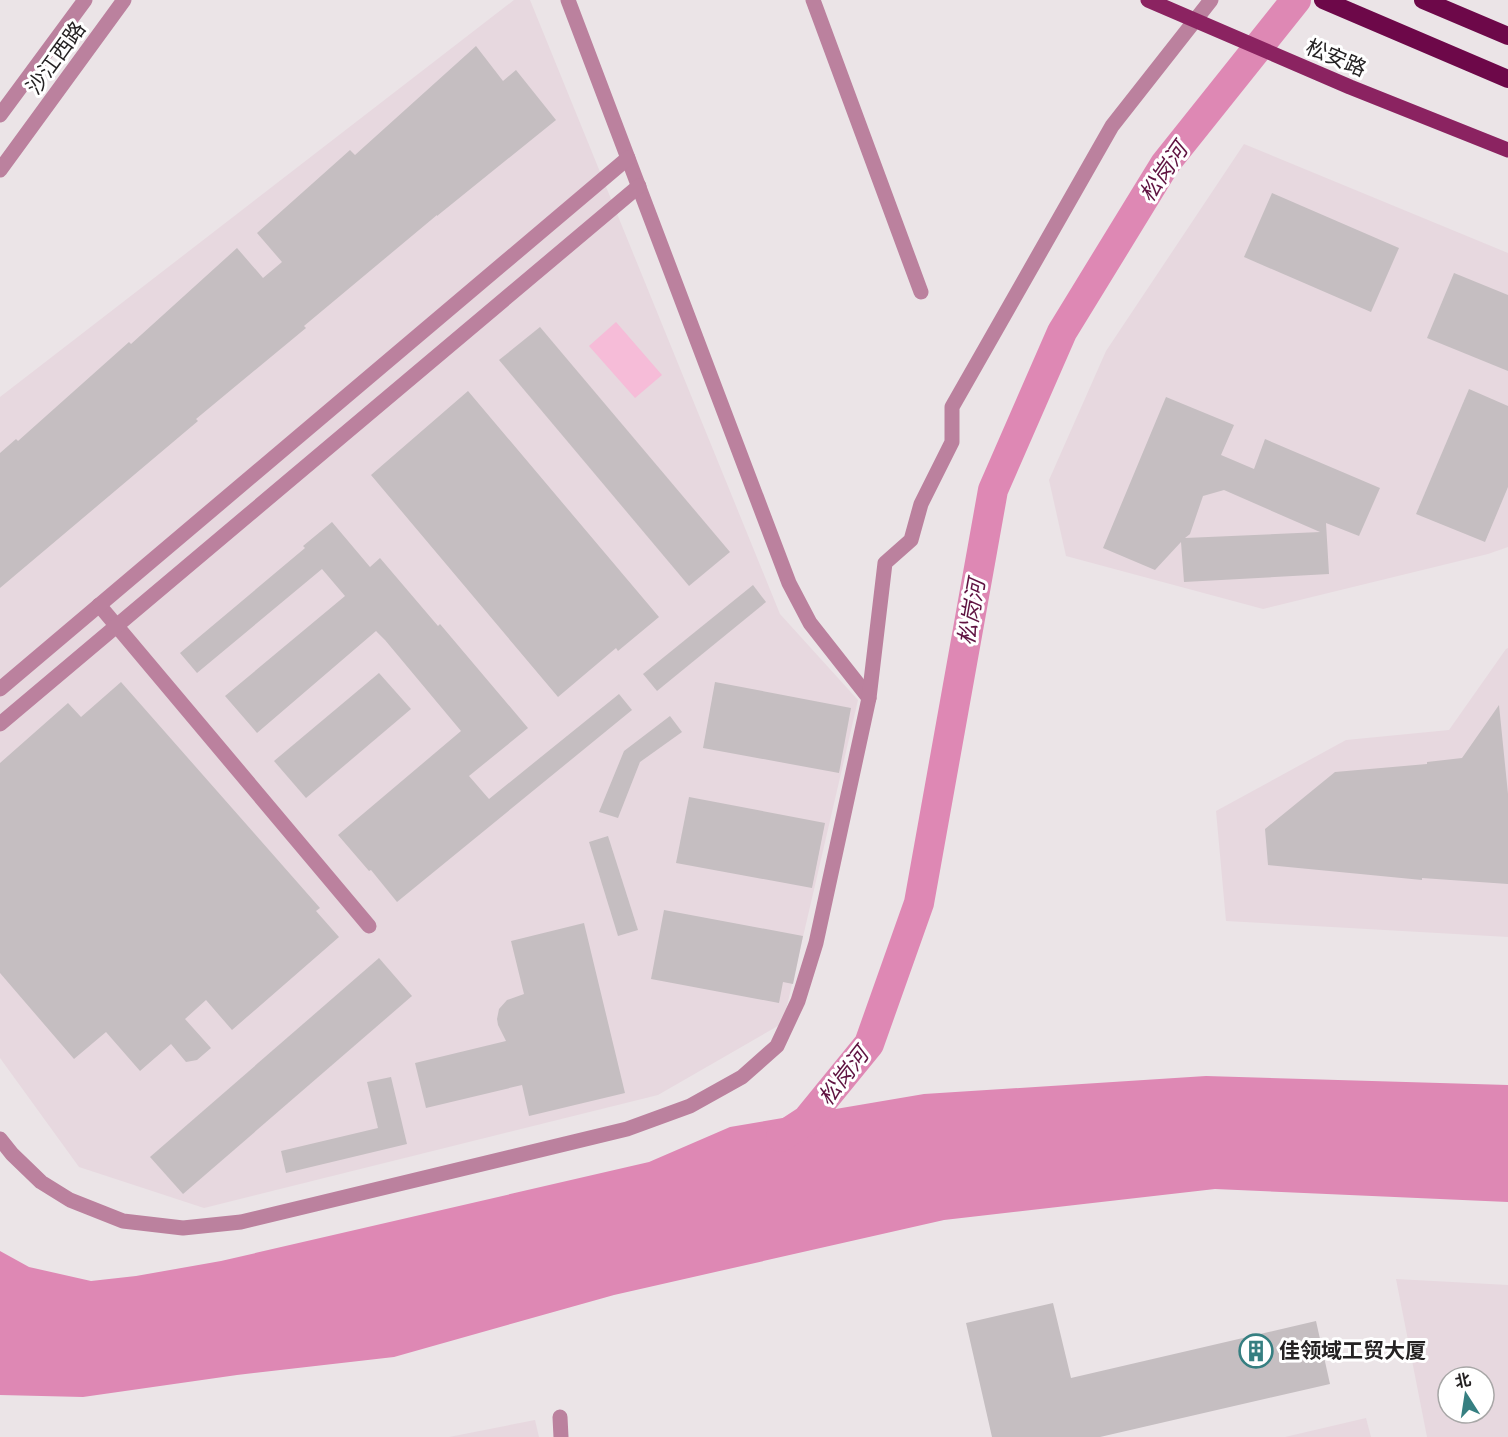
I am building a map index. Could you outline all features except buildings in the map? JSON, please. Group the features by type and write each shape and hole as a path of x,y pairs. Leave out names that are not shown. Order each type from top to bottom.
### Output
{"highway":[{"path":"1323,0 1508,79"},
{"path":"1423,0 1508,36"}],"main road":[{"name":"松安路","path":"1148,0 1350,87 1508,150"}],"street":[{"name":"沙江西路","path":"0,115 85,0"},
{"name":"沙江西路","path":"0,170 124,0"},
{"path":"568,0 789,583 810,622 869,698"},
{"path":"813,0 921,292"},
{"path":"0,1139 41,1182 70,1200 123,1221 183,1228 241,1222 627,1129 690,1106 742,1077 777,1046 798,1001 816,943 869,698 885,564 911,540 921,504 952,442 952,406 1112,126 1211,0"},
{"path":"0,688 628,158"},
{"path":"0,724 639,186"},
{"path":"99,605 369,926"},
{"path":"560,1417 561,1437"}],"shaded area":[{"path":"514,0 530,0 780,614 858,700 783,1023 658,1095 204,1208 79,1167 0,1058 0,397"},
{"path":"1244,144 1508,253 1508,547 1488,554 1263,609 1066,556 1049,480 1106,351"},
{"path":"616,322 662,375 635,398 589,346"},
{"path":"1508,648 1508,937 1226,921 1216,811 1346,740 1449,730"},
{"path":"1206,1076 1508,1085 1508,1202 1215,1189 944,1220 614,1295 394,1357 237,1375 83,1397 0,1395 0,1251 29,1267 91,1281 136,1276 221,1261 649,1162 730,1127 924,1094"},
{"path":"1396,1279 1508,1285 1508,1437 1427,1437"},
{"path":"1366,1418 1371,1437 1285,1437"},
{"path":"535,1420 539,1437 449,1437"}],"waterway":[{"name":"松岗河","path":"781,1137 807,1120 869,1044 919,903 993,490 1062,332 1165,164 1296,0"}],"place":[{"name":"佳领域工贸大厦","path":"1256,1351"}]}
